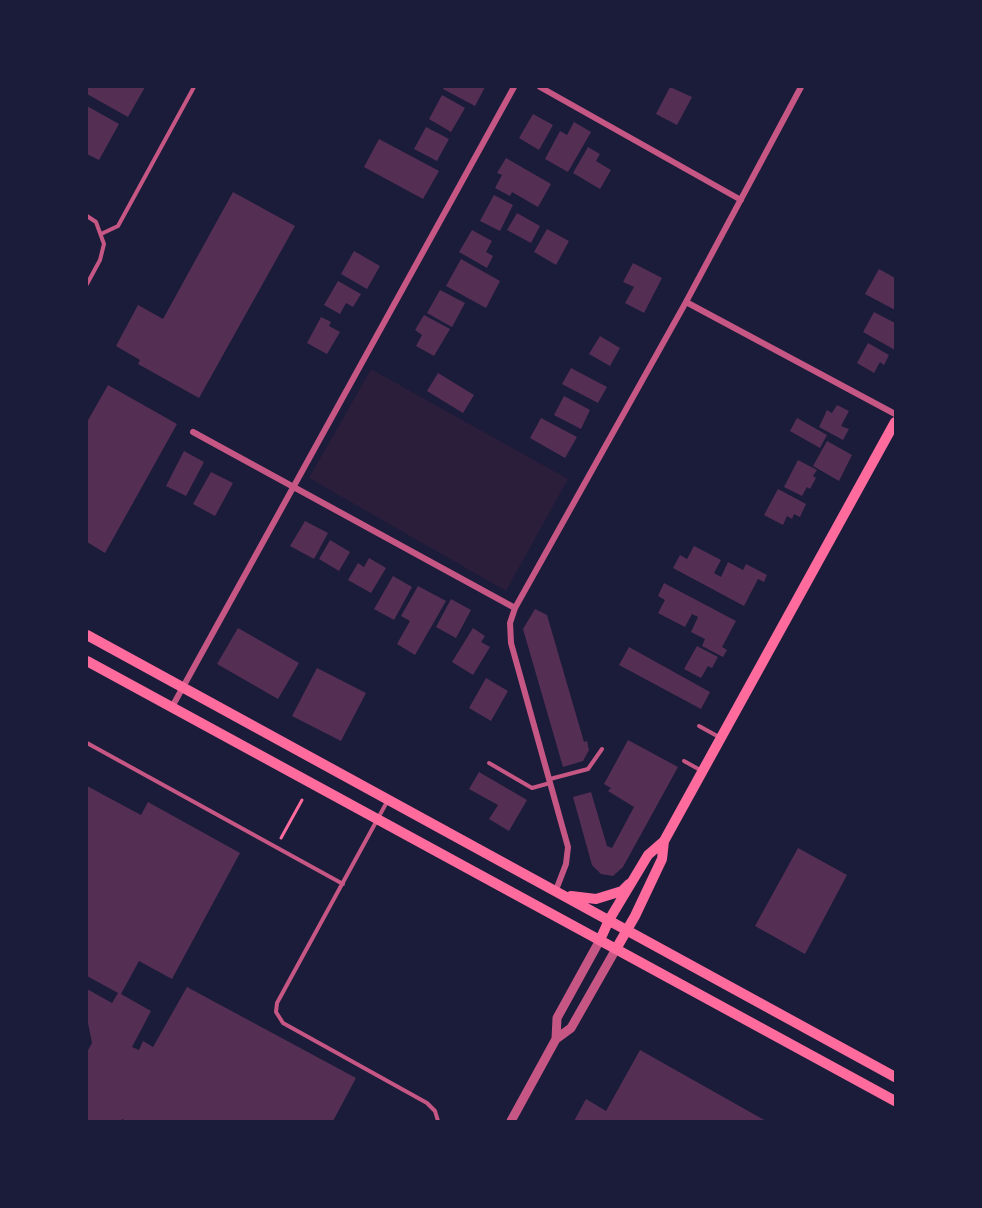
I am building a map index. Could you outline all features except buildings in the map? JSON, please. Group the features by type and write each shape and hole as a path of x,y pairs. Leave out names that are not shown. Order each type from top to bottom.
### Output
{"main road":[{"path":"600,940 609,920 648,855 664,841 895,422"},
{"path":"87,635 895,1077"},
{"path":"87,661 895,1101"},
{"path":"616,949 662,859 664,841"},
{"path":"560,892 596,899 622,891 633,881"}],"street":[{"path":"172,707 514,87"},
{"path":"540,87 741,200"},
{"path":"560,892 568,847 511,643 510,623 515,608 686,302 801,87"},
{"path":"686,302 895,414"},
{"path":"193,432 515,608"},
{"path":"556,1039 557,1018 600,940"},
{"path":"511,1121 556,1039 571,1028 616,949"}],"lane":[{"path":"101,234 118,226 194,87"},
{"path":"87,216 96,222 104,244 100,260 87,284"},
{"path":"699,726 722,738"},
{"path":"87,743 343,884"},
{"path":"489,763 532,788 588,769 602,749"},
{"path":"684,761 703,772"},
{"path":"389,799 277,1003 276,1012 282,1023 427,1103 435,1111 438,1121"}],"path":[{"path":"281,838 302,800"}],"shaded area":[{"path":"371,369 568,479 506,591 309,478"}]}
